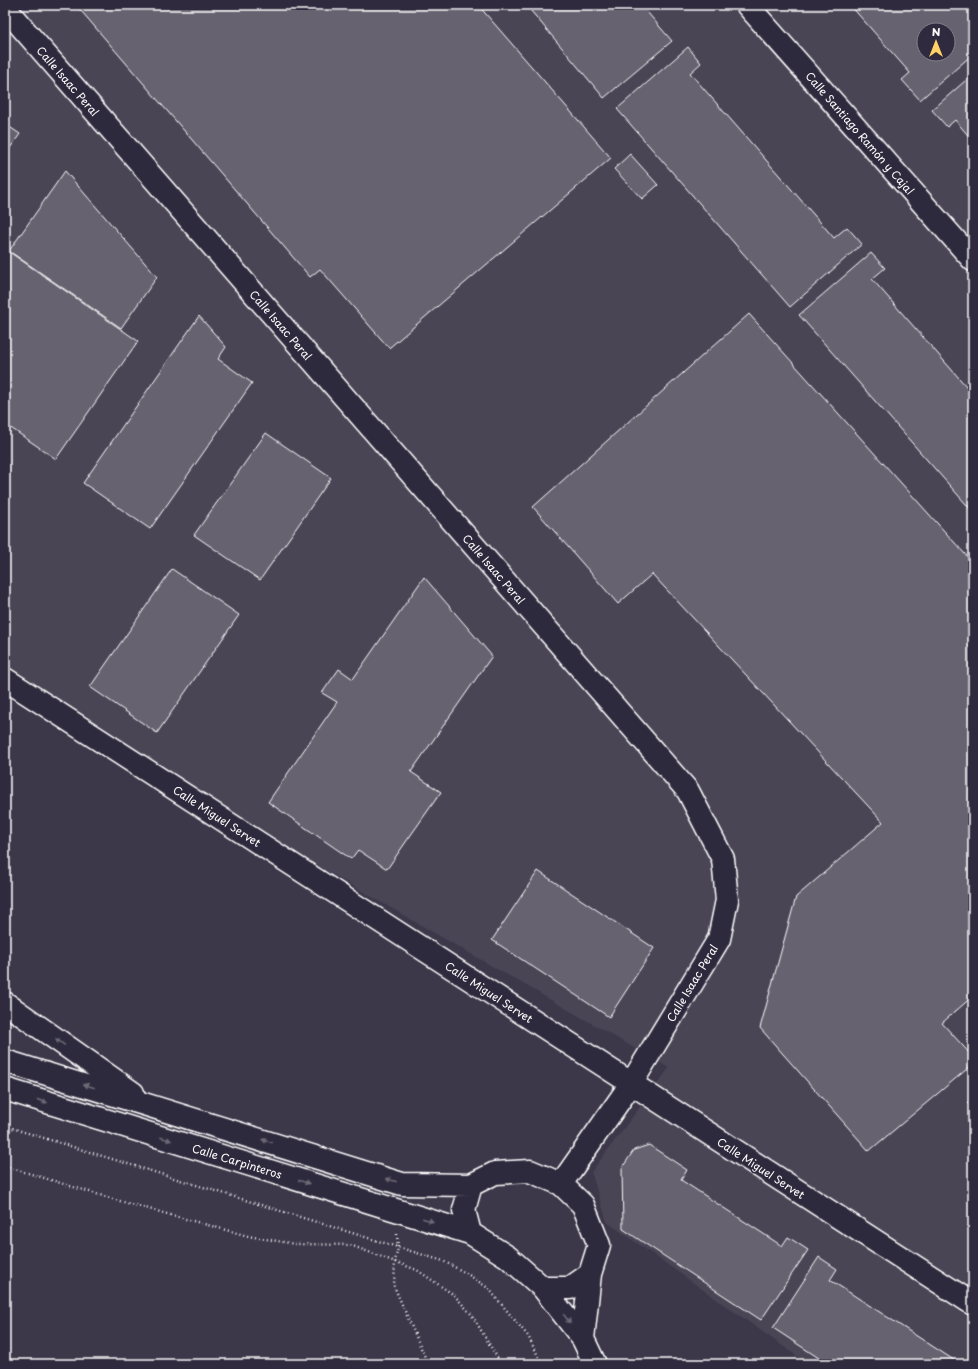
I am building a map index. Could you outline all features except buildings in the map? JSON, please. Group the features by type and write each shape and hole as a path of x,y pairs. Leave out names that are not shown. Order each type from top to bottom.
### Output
{"street":[{"name":"Calle Santiago Ramón y Cajal","path":"748,5 973,260"},
{"name":"Calle Isaac Peral","path":"5,8 688,791 723,859 727,900 719,939 631,1084 561,1184"},
{"name":"Calle Miguel Servet","path":"5,679 973,1304"},
{"path":"5,1003 149,1104"},
{"path":"5,1061 149,1104 402,1184 471,1185 495,1173 530,1171 561,1184 583,1205 599,1245 590,1274 582,1339"},
{"name":"Calle Carpìnteros","path":"5,1089 470,1233"},
{"path":"471,1185 464,1210 470,1233 508,1257 543,1288 582,1339 595,1364"},
{"path":"543,1288 570,1288 590,1274"}],"path":[{"path":"5,1126 443,1261 466,1273 488,1288 528,1336 542,1364"},
{"path":"5,1166 116,1200 248,1236 295,1244 350,1245 395,1261 417,1270 454,1295 472,1315 501,1364"},
{"path":"393,1210 398,1248 395,1261 394,1286 428,1364"}],"shaded area":[{"path":"5,5 973,5 973,1364 808,1364 607,1222 591,1172 669,1068 5,686"}]}
